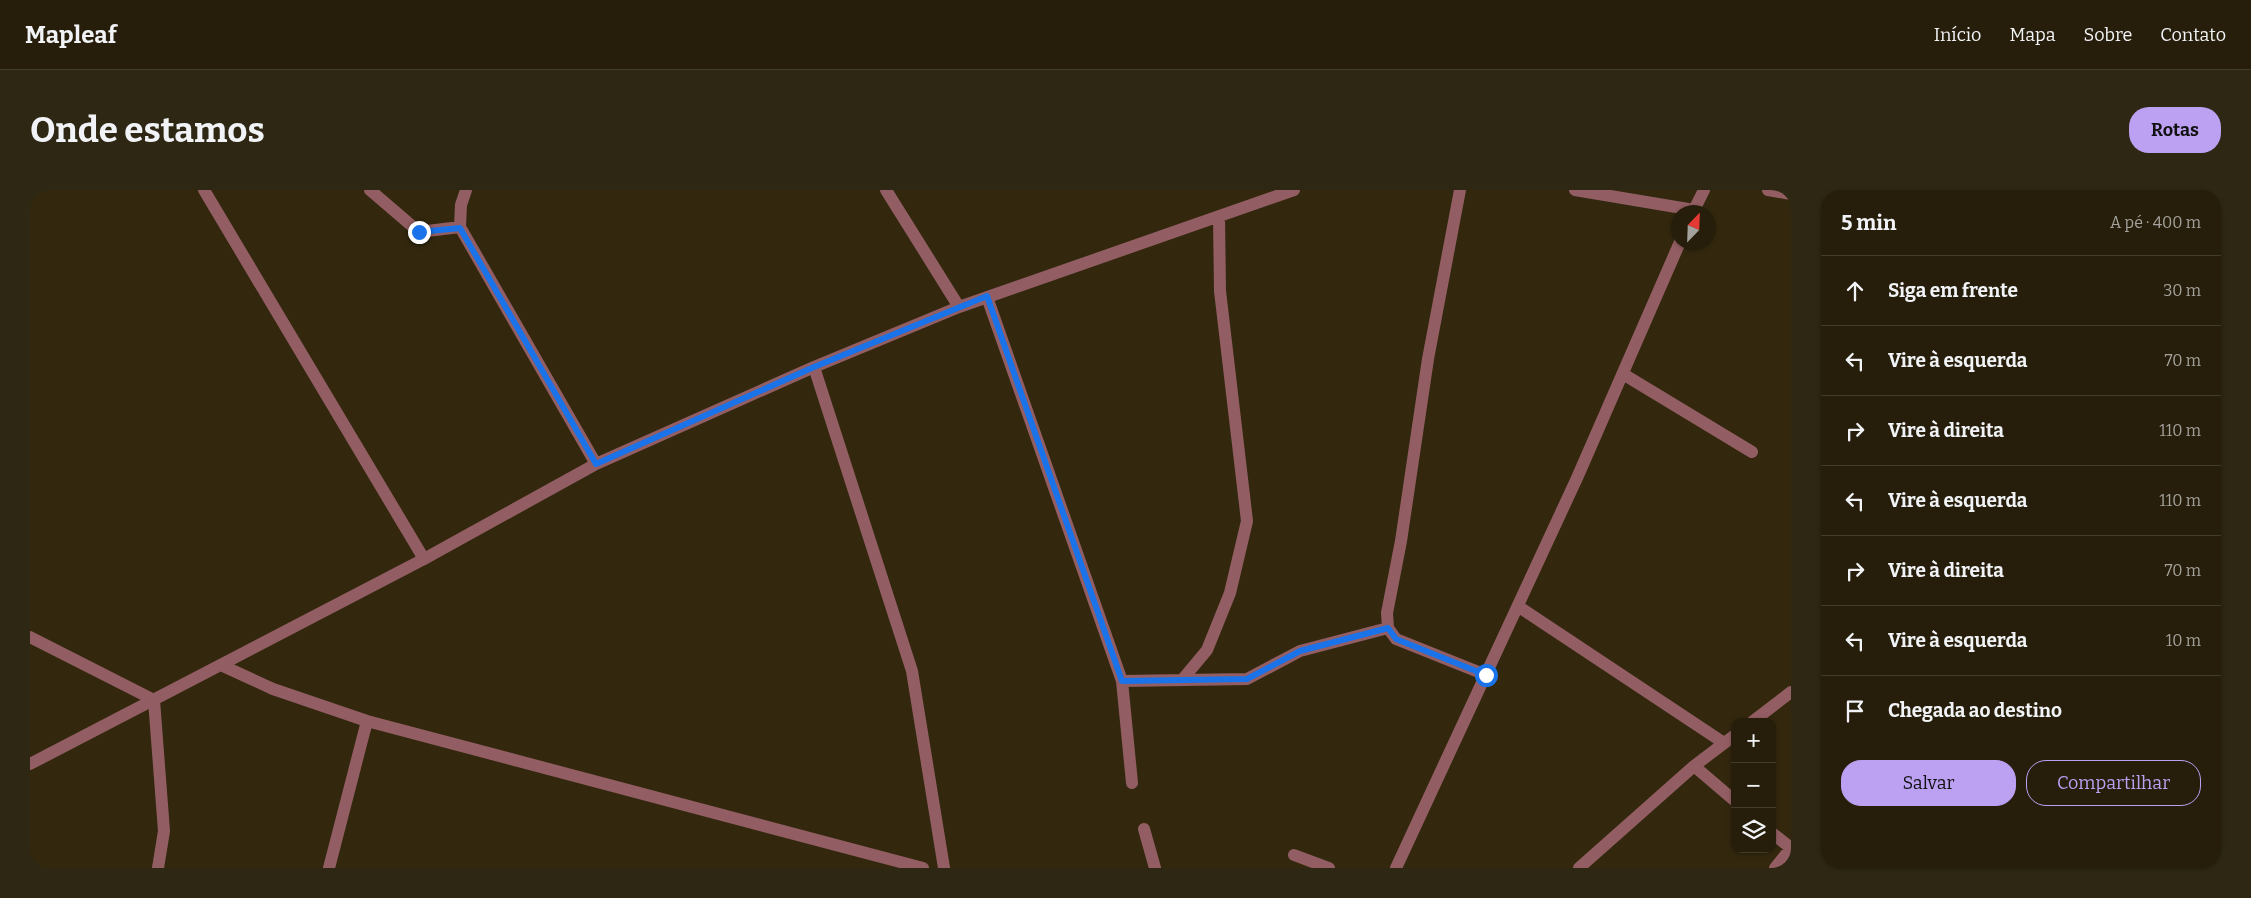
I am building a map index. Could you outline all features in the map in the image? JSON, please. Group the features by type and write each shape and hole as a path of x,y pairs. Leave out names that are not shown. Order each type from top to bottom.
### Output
{"street":[{"path":"204,190 424,560"},
{"path":"370,190 419,232 460,228"},
{"path":"466,190 461,204 460,228 596,464"},
{"path":"886,190 959,306"},
{"path":"30,764 223,666 424,560 596,464 814,367 959,306 1294,190"},
{"path":"1460,190 1425,378 1401,541 1387,614 1388,628 1396,639 1486,675"},
{"path":"1575,190 1671,207"},
{"path":"1697,205 1704,190"},
{"path":"1768,190 1791,194"},
{"path":"1182,680 1207,650 1230,593 1247,521 1220,291 1218,216"},
{"path":"1396,868 1519,607 1677,250"},
{"path":"987,296 1122,681 1132,783"},
{"path":"814,367 912,671 944,868"},
{"path":"1623,374 1752,452"},
{"path":"1519,607 1724,743"},
{"path":"1122,681 1247,679 1300,651 1388,628"},
{"path":"30,638 154,700"},
{"path":"223,666 273,689 367,721 923,868"},
{"path":"1757,718 1791,692"},
{"path":"154,700 164,831 158,868"},
{"path":"329,868 367,721"},
{"path":"1579,868 1694,766 1731,738"},
{"path":"1694,766 1731,798"},
{"path":"1144,829 1154,868"},
{"path":"1775,868 1791,848 1776,835"},
{"path":"1294,855 1329,868"}],"route":[{"path":"419,232 460,228 596,464 814,367 987,296 1122,681 1247,679 1300,651 1388,628 1396,639 1486,675"}]}
